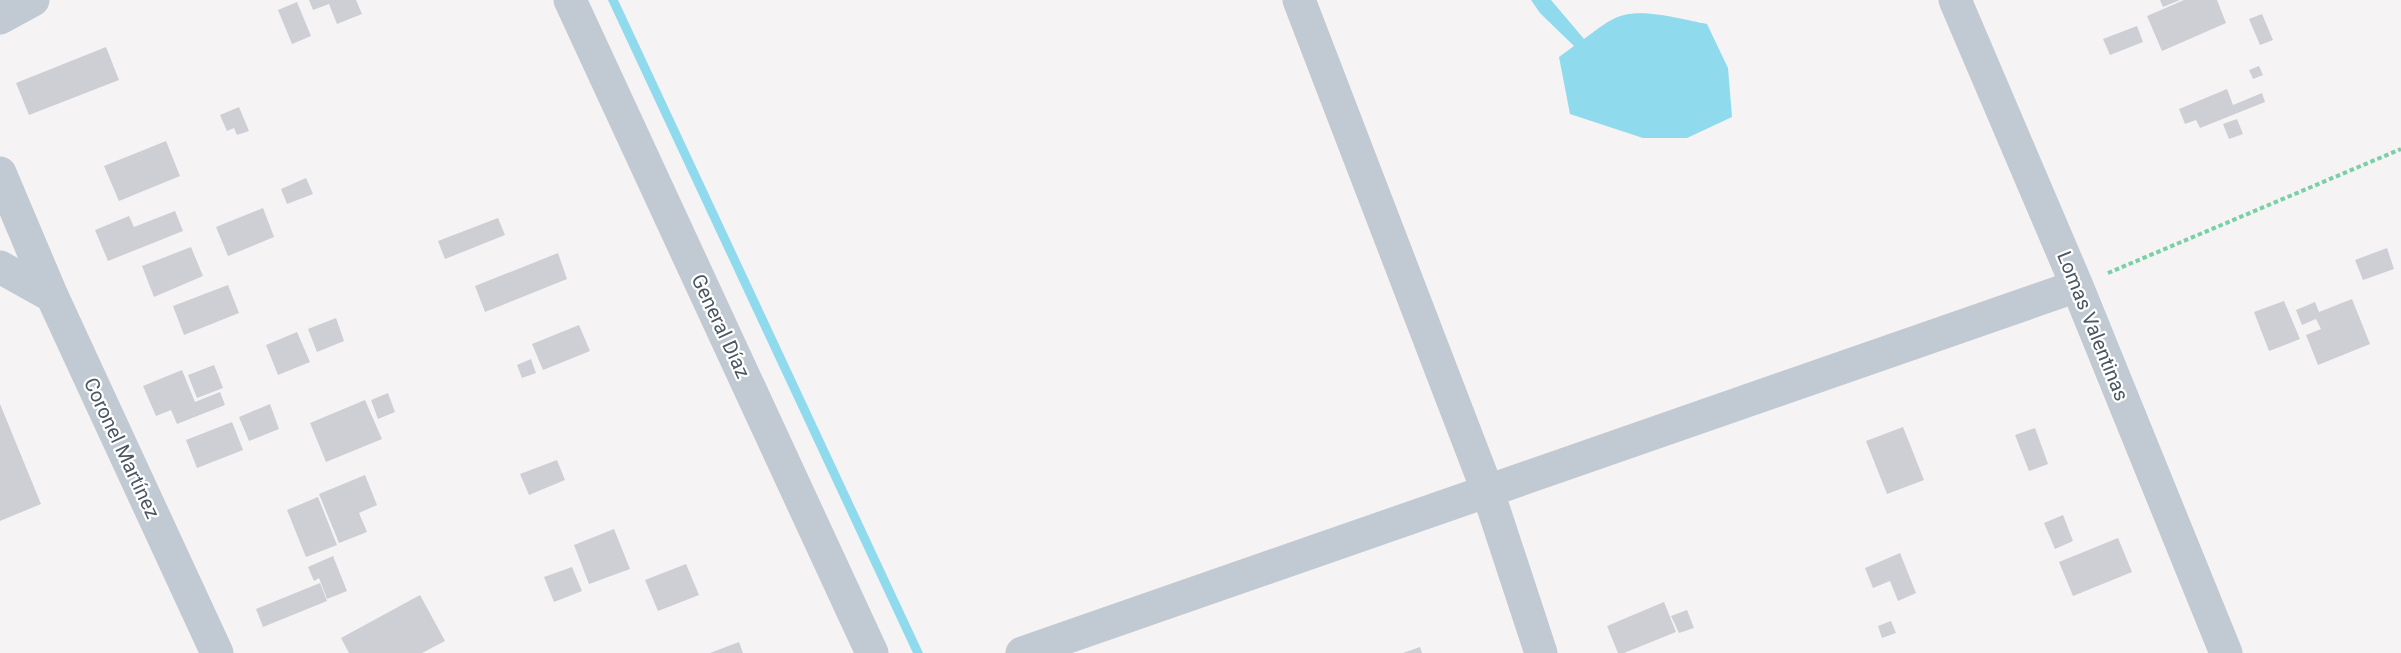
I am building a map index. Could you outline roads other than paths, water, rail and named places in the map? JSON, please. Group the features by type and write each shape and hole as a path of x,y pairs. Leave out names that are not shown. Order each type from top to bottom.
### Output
{"street":[{"path":"0,18 33,0"},
{"name":"General Díaz","path":"570,0 872,653"},
{"path":"1299,0 1488,492 1541,653"},
{"name":"Lomas Valentinas","path":"1955,0 2077,286 2226,653"},
{"name":"Coronel Martínez","path":"0,173 52,296 218,653"},
{"path":"0,267 52,296"},
{"path":"1022,653 2077,286"}],"water":[{"path":"608,0 618,0 923,653 913,653"},
{"path":"1531,0 1551,0 1584,39 1613,19 1624,15 1643,13 1707,24 1728,68 1732,117 1687,138 1643,138 1570,114 1559,57 1574,46 1540,13"}]}
